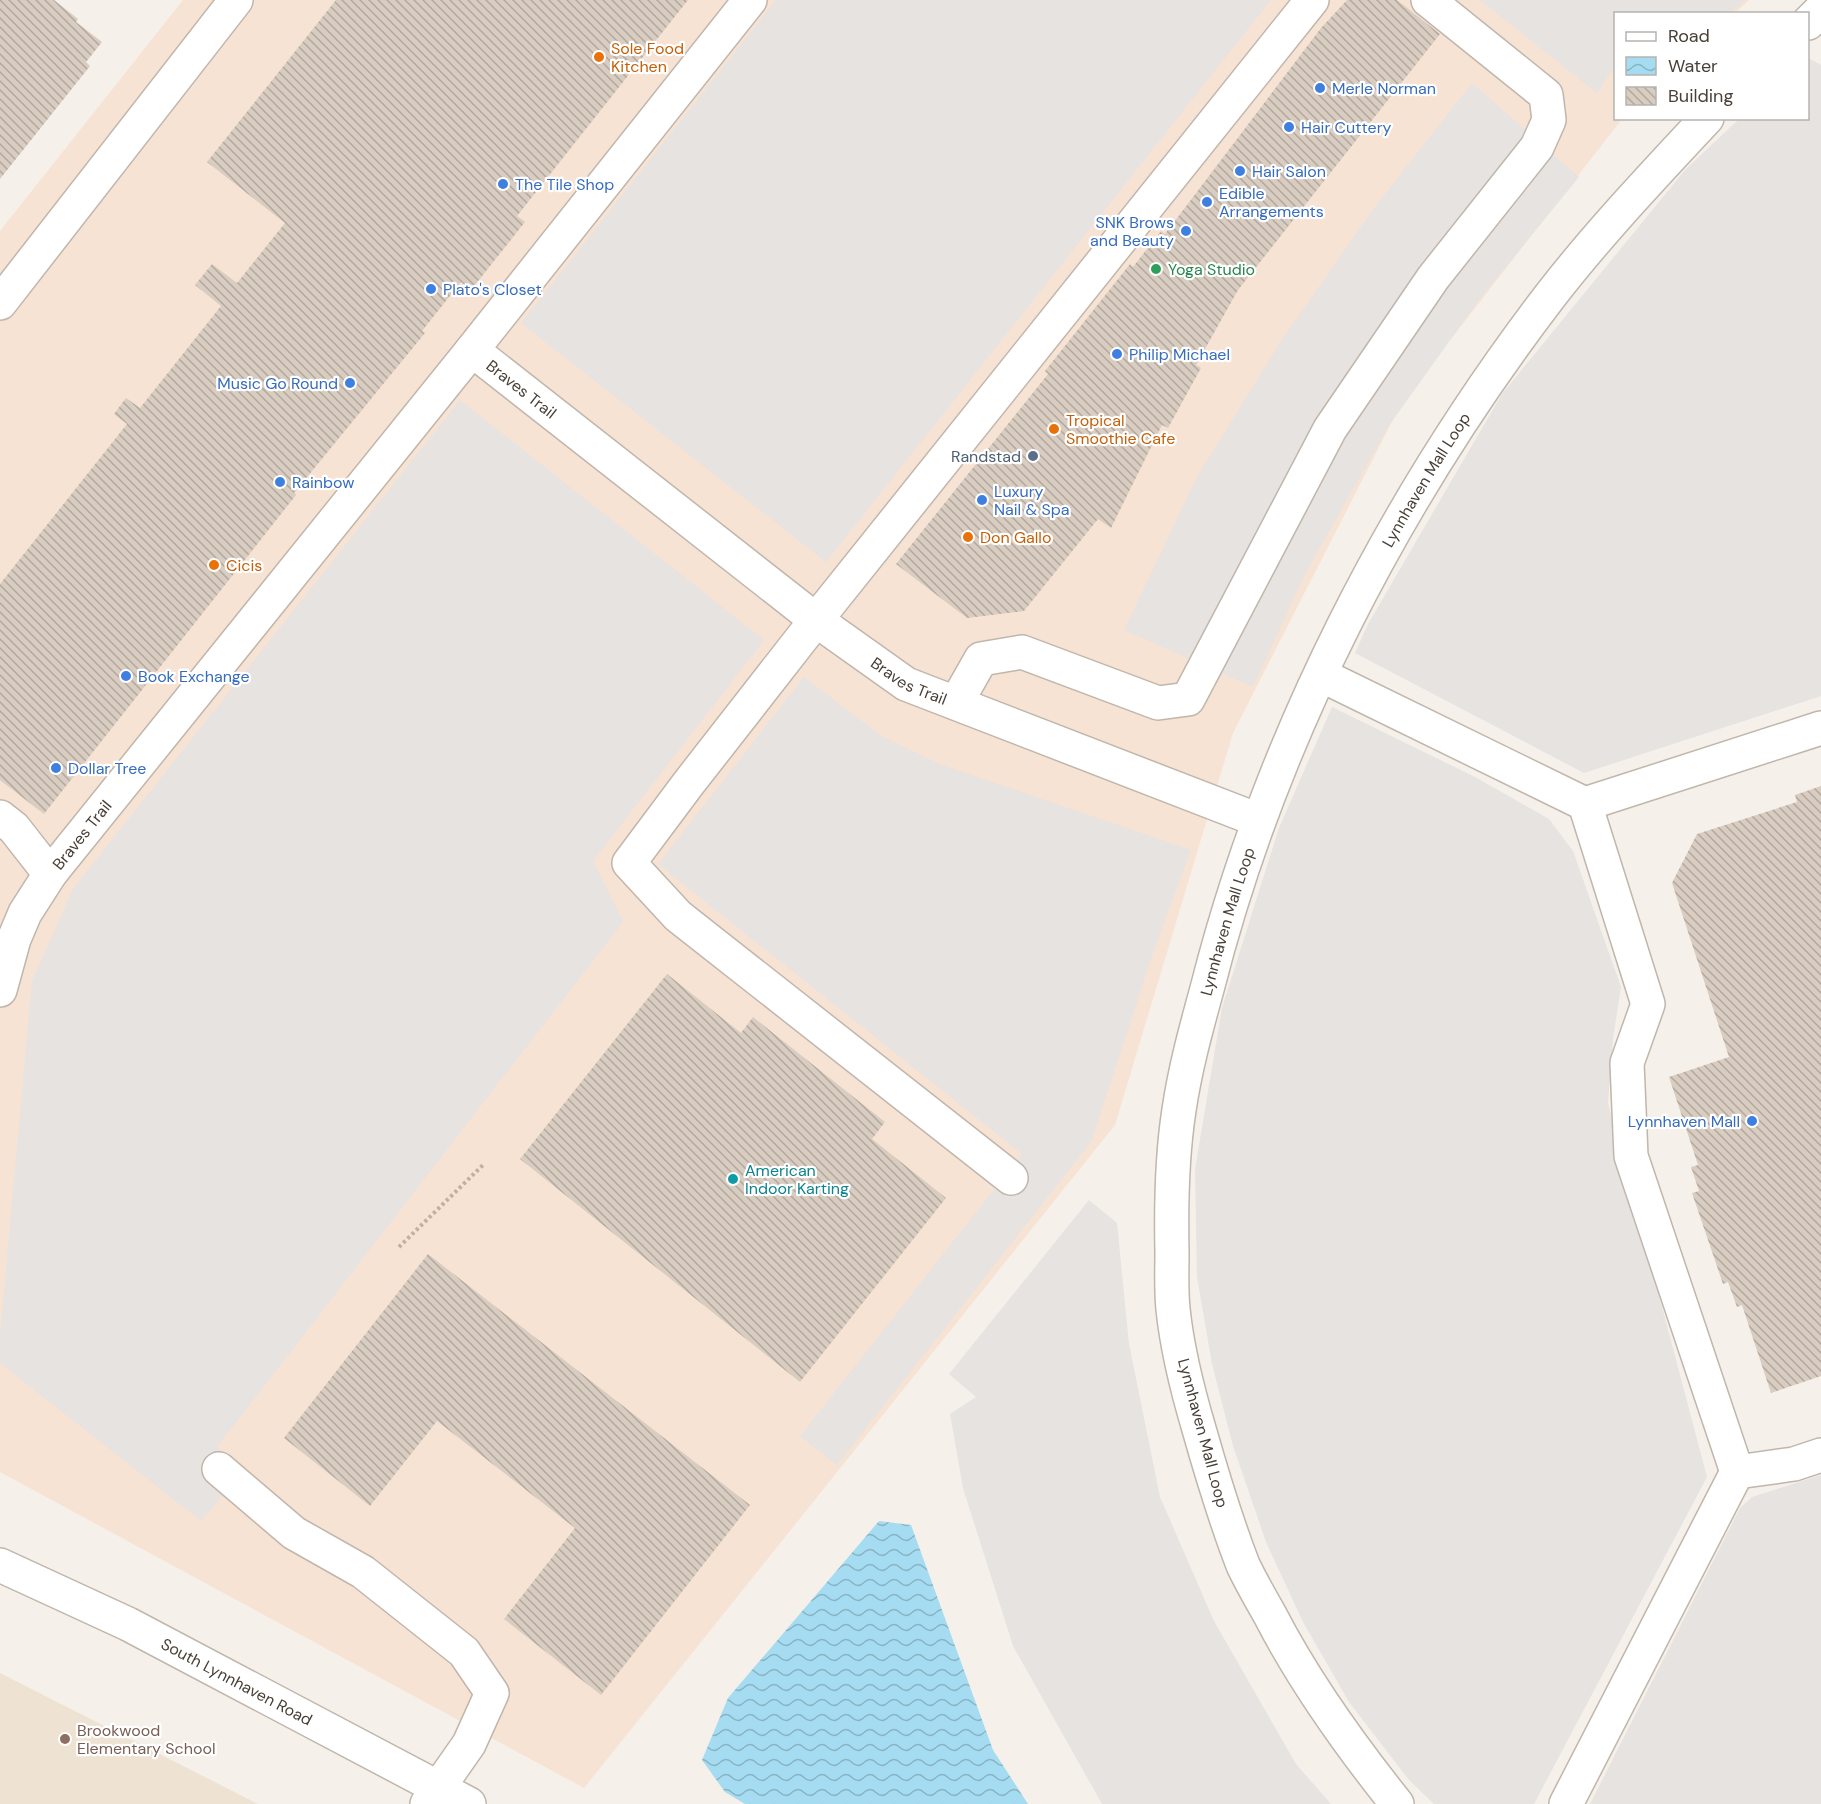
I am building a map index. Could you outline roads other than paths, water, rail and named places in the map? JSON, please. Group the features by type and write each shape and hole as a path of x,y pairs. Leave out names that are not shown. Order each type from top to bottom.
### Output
{"street":[{"path":"0,303 236,0"},
{"path":"472,350 750,0"},
{"path":"1011,1178 678,916 629,863 816,620 1312,0"},
{"path":"956,703 981,659 1022,652 1158,703 1188,699 1330,429 1433,278 1537,147 1549,120 1546,95 1428,0"},
{"path":"1809,22 1821,10"},
{"name":"Lynnhaven Mall Loop","path":"1397,1804 1341,1731 1291,1656 1245,1569 1215,1486 1192,1406 1173,1309 1171,1210 1179,1111 1221,935 1258,820 1291,739 1342,628 1389,541 1476,398 1552,293 1620,213 1705,120"},
{"name":"Braves Trail","path":"0,990 14,939 25,913 50,874 472,350 816,620 906,684 1258,820"},
{"path":"1321,675 1586,804 1821,728"},
{"path":"1566,1804 1737,1472 1631,1156 1627,1063 1648,1004 1586,804"},
{"path":"0,817 14,828 50,874"},
{"path":"1737,1472 1794,1464 1821,1455"},
{"path":"219,1469 294,1533 363,1572 464,1652 492,1693 469,1744 433,1796"},
{"name":"South Lynnhaven Road","path":"0,1565 128,1624 433,1796 470,1804"}],"water":[{"path":"879,1521 911,1525 993,1750 1028,1804 745,1804 725,1792 702,1760 728,1698"}],"place":[{"name":"Sole Food Kitchen","path":"599,57"},
{"name":"Merle Norman","path":"1320,88"},
{"name":"Hair Cuttery","path":"1289,127"},
{"name":"Hair Salon","path":"1240,171"},
{"name":"The Tile Shop","path":"503,184"},
{"name":"Edible Arrangements","path":"1207,202"},
{"name":"SNK Brows and Beauty","path":"1186,231"},
{"name":"Yoga Studio","path":"1156,269"},
{"name":"Plato's Closet","path":"431,289"},
{"name":"Philip Michael","path":"1117,354"},
{"name":"Music Go Round","path":"350,383"},
{"name":"Tropical Smoothie Cafe","path":"1054,429"},
{"name":"Randstad","path":"1033,456"},
{"name":"Rainbow","path":"280,482"},
{"name":"Luxury Nail & Spa","path":"982,500"},
{"name":"Don Gallo","path":"968,537"},
{"name":"Cicis","path":"214,565"},
{"name":"Book Exchange","path":"126,676"},
{"name":"Dollar Tree","path":"56,768"},
{"name":"Lynnhaven Mall","path":"1752,1121"},
{"name":"American Indoor Karting","path":"733,1179"},
{"name":"Brookwood Elementary School","path":"65,1739"}]}
